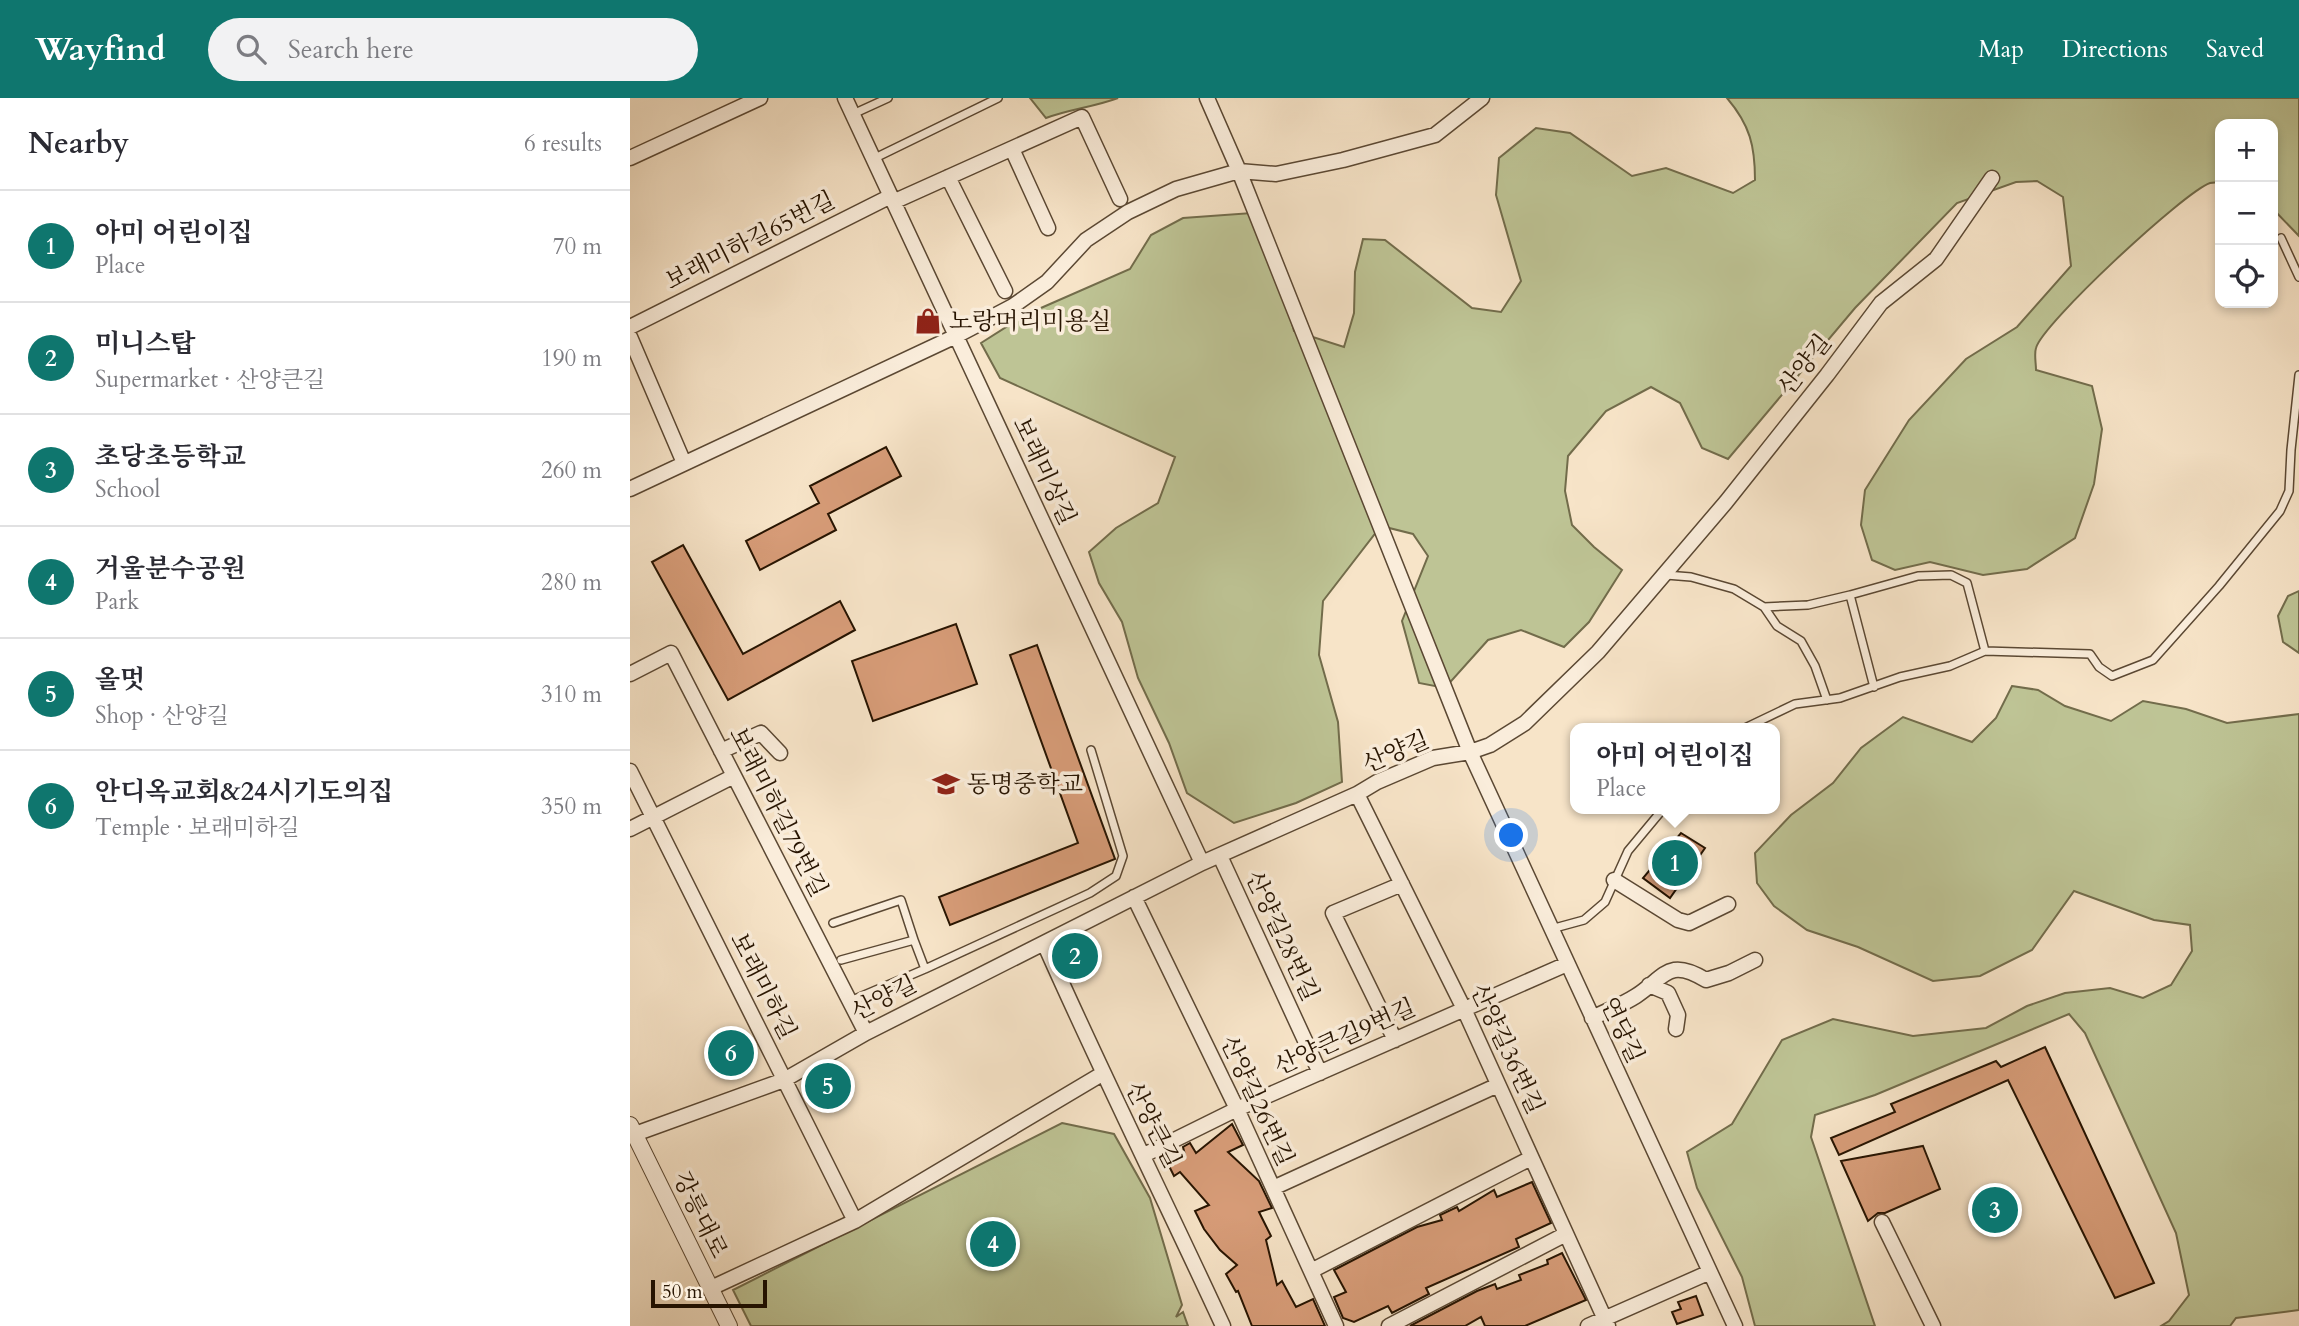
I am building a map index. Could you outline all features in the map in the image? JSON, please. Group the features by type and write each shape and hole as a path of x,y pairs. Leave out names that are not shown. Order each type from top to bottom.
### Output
{"street":[{"path":"630,158 760,98"},
{"name":"보래미상길","path":"845,98 1202,863"},
{"name":"연당길","path":"1207,98 1239,171 1469,752 1735,1326"},
{"path":"630,489 956,336 1013,306 1047,282 1086,240 1128,212 1176,189 1239,171 1276,174 1343,160 1435,135 1482,98"},
{"name":"보래미하길65번길","path":"630,327 892,199 1082,117 1120,199"},
{"path":"1012,149 1048,228"},
{"path":"948,177 1005,291"},
{"name":"산양길","path":"632,1130 784,1080 866,1033 1202,863 1433,758 1469,752 1490,745 1525,723 1598,652 1726,502 1881,303 1936,259 1992,178"},
{"path":"630,337 684,463"},
{"name":"보래미하길79번길","path":"630,674 671,653 866,1033"},
{"path":"721,751 761,733 780,753"},
{"name":"보래미하길","path":"630,771 855,1221"},
{"path":"630,829 734,776"},
{"name":"산양길36번길","path":"1357,794 1464,1010 1606,1322"},
{"name":"산양길28번길","path":"1220,856 1320,1073"},
{"path":"1615,880 1678,920 1689,923 1728,904"},
{"path":"1395,1040 1333,913 1402,884"},
{"name":"산양길26번길","path":"1134,897 1237,1109 1336,1326"},
{"name":"산양큰길","path":"1044,943 1102,1074 1144,1155 1223,1326"},
{"path":"1592,1018 1636,996 1664,972 1689,970 1706,980 1729,973 1755,960"},
{"name":"산양큰길9번길","path":"1144,1155 1237,1109 1567,964"},
{"path":"1649,985 1668,993 1678,1016 1676,1029"},
{"path":"711,1288 855,1221 1102,1074"},
{"path":"1273,1188 1498,1085"},
{"name":"강릉대로","path":"632,1130 729,1326"},
{"path":"1311,1271 1531,1158"},
{"path":"1882,1222 1933,1326"},
{"path":"1389,1326 1566,1234"},
{"path":"1588,1326 1606,1322 1710,1272"}],"lane":[{"path":"853,114 888,98"},
{"path":"873,159 998,98"},
{"path":"2281,238 2299,277"},
{"path":"1755,723 1795,704 1840,698 1900,677 1950,666 1984,651 2090,654 2099,667 2112,676 2153,660 2219,586 2280,511 2289,491 2299,375"},
{"path":"1663,575 1691,577 1734,589 1764,607 1777,626 1801,641 1815,666 1827,700"},
{"path":"1764,607 1808,605 1918,576 1951,575 1967,583 1984,651"},
{"path":"1850,595 1874,687"},
{"path":"849,1001 1090,893 1116,876 1123,856 1091,750"},
{"path":"1550,929 1584,920 1605,902 1628,851 1659,814"},
{"path":"833,923 901,900 925,969"},
{"path":"841,960 914,940"}],"green space":[{"path":"1030,98 1118,98 1046,118"},
{"path":"1727,98 2299,98 2299,236 2278,214 2278,119 2215,119 2215,182 2195,192 2145,233 2062,313 2036,348 2036,370 2092,386 2102,429 2094,484 2075,538 2027,569 1983,575 1930,562 1895,570 1872,560 1861,525 1865,490 1909,420 1966,359 2017,327 2071,266 2063,197 2037,181 2016,182 1957,203 1855,308 1728,459 1702,448 1680,403 1651,387 1606,411 1568,456 1565,491 1572,525 1622,570 1589,622 1564,647 1521,630 1488,640 1445,688 1419,683 1402,621 1428,556 1413,534 1381,526 1323,601 1319,655 1338,722 1342,782 1296,803 1234,823 1187,793 1169,743 1138,678 1122,622 1099,583 1089,552 1116,528 1158,503 1175,457 1000,378 981,343 1025,315 1130,269 1151,235 1183,218 1252,213 1284,292 1294,331 1344,347 1354,313 1355,272 1363,239 1385,240 1472,308 1501,312 1521,281 1496,195 1499,158 1536,128 1570,133 1632,176 1666,168 1733,193 1755,180 1750,136"},
{"path":"2299,591 2299,653 2283,642 2278,616 2288,596"},
{"path":"2012,686 2038,690 2065,706 2111,721 2143,701 2186,709 2227,723 2299,714 2299,1310 2236,1318 2230,1326 2161,1326 2169,1321 2189,1295 2176,1233 2085,1033 2069,1014 1875,1095 1815,1115 1811,1137 1875,1326 1755,1326 1742,1277 1697,1188 1687,1152 1732,1124 1782,1040 1833,1019 1913,1036 1986,1028 2027,1006 2065,993 2110,988 2143,998 2171,985 2192,951 2190,925 2154,920 2074,891 2032,950 1980,976 1933,981 1858,947 1807,930 1774,906 1757,883 1755,853 1791,815 1833,783 1861,748 1903,717 1972,742 1996,718"},
{"path":"1062,1123 1114,1134 1150,1198 1182,1305 1176,1317 1183,1312 1188,1326 751,1326 733,1290"}],"building":[{"path":"886,447 901,476 828,514 836,530 760,570 746,541 819,503 810,486"},
{"path":"683,545 743,654 840,601 855,630 728,700 652,562"},
{"path":"956,624 977,684 873,721 852,661"},
{"path":"1037,645 1115,859 950,925 939,897 1078,843 1010,655"},
{"path":"1681,833 1705,848 1670,898 1643,878"},
{"path":"1079,940 1091,963 1071,973 1060,950"},
{"path":"2045,1047 2154,1283 2115,1298 2008,1080 1839,1155 1831,1138 1895,1112 1891,1104 1996,1061 2001,1067"},
{"path":"1232,1124 1243,1145 1228,1152 1259,1181 1272,1208 1259,1212 1271,1236 1266,1240 1277,1285 1282,1281 1296,1307 1313,1299 1325,1326 1252,1326 1238,1291 1236,1292 1226,1274 1237,1265 1220,1250 1204,1229 1195,1211 1209,1205 1180,1172 1174,1176 1168,1164 1185,1155 1183,1147 1190,1143 1196,1153"},
{"path":"1923,1146 1940,1189 1885,1213 1878,1213 1868,1221 1841,1161"},
{"path":"1532,1182 1551,1223 1516,1239 1519,1247 1426,1288 1429,1294 1392,1313 1388,1306 1354,1322 1343,1318 1334,1297 1346,1292 1334,1270 1417,1227 1442,1220 1440,1215 1457,1207 1459,1211 1494,1190 1497,1197"},
{"path":"1562,1253 1586,1300 1525,1326 1485,1326 1481,1317 1465,1326 1410,1326 1477,1291 1495,1284 1497,1289 1521,1280 1519,1275 1548,1264 1547,1260"},
{"path":"1696,1296 1703,1315 1677,1324 1672,1312 1681,1309 1678,1302"}],"place":[{"name":"노랑머리미용실","path":"928,321"},
{"name":"동명중학교","path":"946,784"},
{"name":"아미 어린이집","path":"1675,863"},
{"name":"미니스탑","path":"1075,956"},
{"name":"안디옥교회&24시기도의집","path":"731,1053"},
{"name":"올멋","path":"828,1086"},
{"name":"초당초등학교","path":"1995,1210"},
{"name":"거울분수공원","path":"993,1244"}]}
